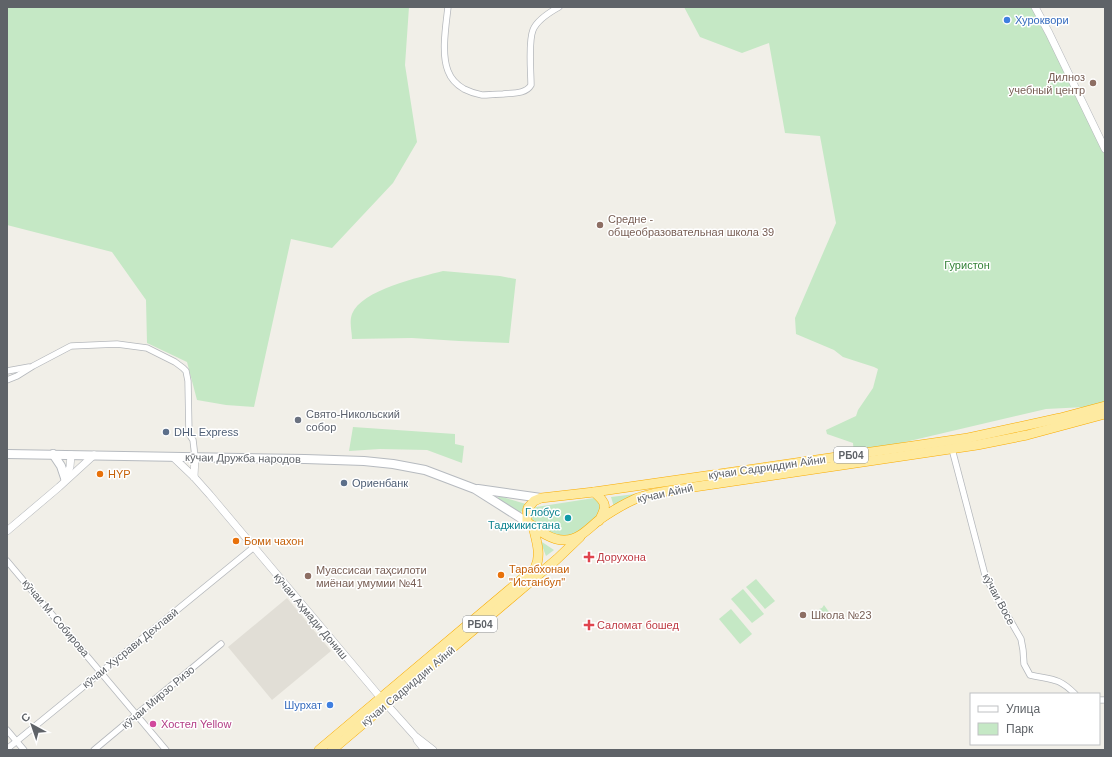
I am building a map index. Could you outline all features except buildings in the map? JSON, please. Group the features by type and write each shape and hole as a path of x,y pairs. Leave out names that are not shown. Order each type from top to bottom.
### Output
{"highway":[{"name":"кӯчаи Садриддин Айни","path":"594,492 968,438 1060,418 1105,406"},
{"name":"кӯчаи Садриддин Айни","path":"784,474 952,449 1027,435 1105,414"},
{"name":"кӯчаи Айнӣ","path":"599,520 634,499 646,495 784,474"},
{"name":"РБ04","path":"594,492 541,498 534,501 528,508 527,512 530,524 550,537 563,540 571,539 585,532 599,520"},
{"path":"594,492 604,501 605,505 599,520"},
{"name":"кӯчаи Садриддин Айнӣ","path":"332,750 383,701 535,568 539,554 530,524"},
{"name":"кӯчаи Садриддин Айнӣ","path":"319,750 383,701 574,544 585,532"}],"main road":[{"name":"кӯчаи Дружба народов","path":"7,454 318,459 393,464 425,470 475,489"},
{"path":"53,454 61,466 65,478"},
{"path":"475,489 541,498"},
{"path":"475,489 530,524"}],"street":[{"path":"448,7 445,46 448,72 452,79 459,85 482,95 520,92 527,90 530,87 531,37 533,30 537,23 559,7"},
{"path":"1035,7 1105,149"},
{"path":"7,380 71,346 117,344 147,348 183,368 187,374 189,434 192,440 195,457 194,477"},
{"path":"7,371 33,366"},
{"name":"кӯчаи Восе","path":"952,449 985,575 1021,639 1024,664 1030,675 1058,680 1074,693"},
{"path":"59,487 70,467 71,455"},
{"path":"7,531 94,455"},
{"name":"кӯчаи Аҳмади Дониш","path":"172,457 194,477 383,701 415,736 433,750"},
{"name":"кӯчаи Хусрави Дехлавӣ","path":"7,749 254,547"},
{"name":"кӯчаи М. Собирова","path":"7,561 166,750"},
{"name":"кӯчаи Мирзо Ризо","path":"94,750 221,644"},
{"path":"7,730 24,750"},
{"path":"415,736 425,750"}],"shaded area":[{"path":"287,598 331,651 272,700 228,647"}],"green space":[{"path":"7,7 409,7 405,65 417,142 393,183 332,248 291,239 254,407 226,405 197,400 187,362 147,343 146,300 112,252 7,225"},
{"name":"Гуристон","path":"684,7 1035,7 1105,151 1105,406 1046,409 854,454 853,443 827,434 826,430 856,416 858,410 873,388 878,369 843,357 834,350 796,334 795,318 836,223 820,136 785,133 769,43 742,53 700,37"},
{"path":"443,271 500,276 516,279 509,343 412,338 352,339 352,314 367,298 379,291 406,281"},
{"path":"353,427 455,434 455,444 464,446 462,463 427,450 380,449 349,451"},
{"path":"635,494 636,496 614,507 611,497"},
{"path":"499,496 526,504 520,514 498,498"},
{"path":"594,498 599,503 601,514 570,537 556,537 532,521 532,510 536,507"},
{"path":"542,542 554,550 546,556 541,543"},
{"path":"756,579 775,601 765,609 746,587"},
{"path":"743,589 764,614 752,623 731,599"},
{"path":"824,605 829,612 823,617 818,612"},
{"path":"731,609 752,634 740,644 719,619"}],"place":[{"name":"Хуроквори","path":"1007,20"},
{"name":"Дилноз учебный центр","path":"1093,83"},
{"name":"Средне - общеобразовательная школа 39","path":"600,225"},
{"name":"Свято-Никольский собор","path":"298,420"},
{"name":"DHL Express","path":"166,432"},
{"name":"HYP","path":"100,474"},
{"name":"Ориенбанк","path":"344,483"},
{"name":"Глобус Таджикистана","path":"568,518"},
{"name":"Боми чахон","path":"236,541"},
{"name":"Дорухона","path":"589,557"},
{"name":"Тарабхонаи \"Истанбул\"","path":"501,575"},
{"name":"Муассисаи таҳсилоти миёнаи умумии №41","path":"308,576"},
{"name":"Школа №23","path":"803,615"},
{"name":"Саломат бошед","path":"589,625"},
{"name":"Шурхат","path":"330,705"},
{"name":"Хостел Yellow","path":"153,724"}]}
